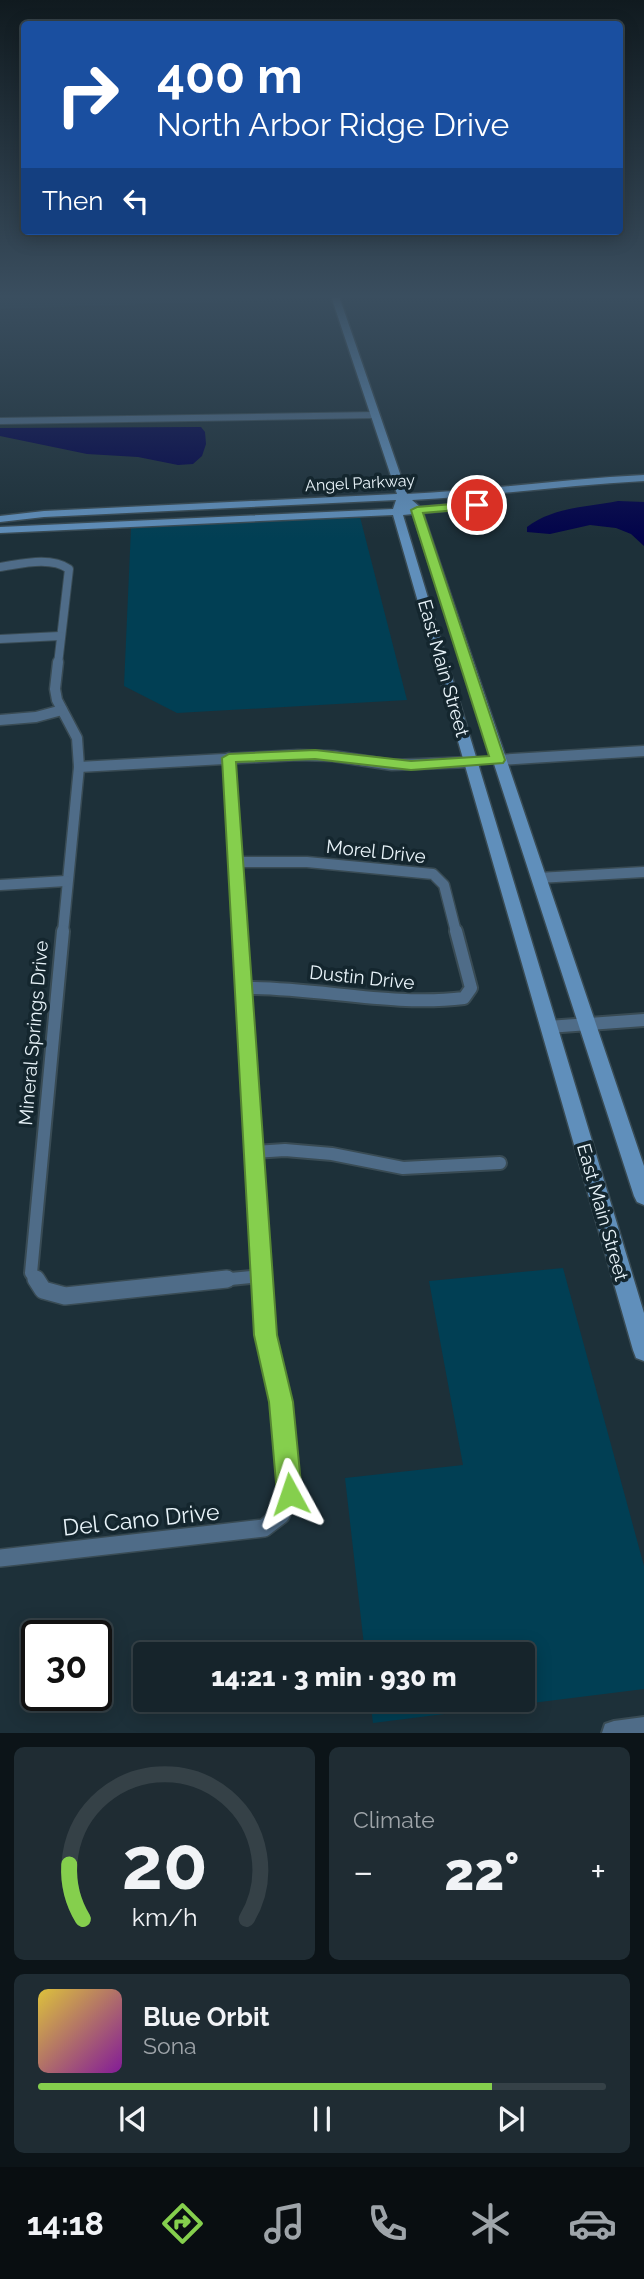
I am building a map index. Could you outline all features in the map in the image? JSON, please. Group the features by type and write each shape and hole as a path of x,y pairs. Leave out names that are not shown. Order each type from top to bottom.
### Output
{"main road":[{"path":"362,377 403,497 397,512"},
{"path":"570,484 644,478"},
{"name":"Angel Parkway","path":"0,519 44,514 516,491 570,484"},
{"name":"Angel Parkway","path":"0,530 397,512 477,505 570,484"},
{"name":"East Main Street","path":"403,497 417,510 644,1196"},
{"name":"East Main Street","path":"397,512 644,1350"},
{"path":"415,570 439,613 452,617"},
{"path":"471,762 498,760"}],"street":[{"path":"0,421 375,415"},
{"name":"Mineral Springs Drive","path":"0,567 55,562 65,564 69,569 55,690 77,738 79,767 30,1262 35,1282 43,1290 65,1296 261,1276"},
{"path":"0,639 60,636"},
{"path":"0,720 36,718 62,710"},
{"path":"498,760 644,751"},
{"path":"79,767 315,755 391,765 471,762"},
{"path":"229,758 261,1276"},
{"name":"Morel Drive","path":"235,862 307,862 433,874 444,885 471,988"},
{"path":"538,878 644,872"},
{"path":"0,885 66,881"},
{"name":"Dustin Drive","path":"243,988 300,988 419,1001 464,998 471,988"},
{"path":"548,1027 644,1020"},
{"path":"253,1152 285,1150 332,1154 403,1168 500,1163"},
{"name":"Del Cano Drive","path":"0,1558 264,1528 282,1515 290,1494 281,1402 266,1335 261,1276"},
{"path":"614,1733 644,1729"}],"shaded area":[{"path":"201,427 205,432 206,444 202,456 193,464 178,465 138,457 87,454 0,436 0,428"},
{"path":"618,501 644,502 644,546 631,534 616,528 590,525 550,534 527,532 527,527 548,515"},
{"path":"360,517 407,700 177,713 124,686 131,528"},
{"path":"563,1268 644,1566 644,1689 535,1703 535,1642 364,1642 345,1478 463,1465 429,1281"},
{"path":"372,1712 461,1712 373,1723"}],"route":[{"path":"290,1494 281,1402 266,1335 261,1276 229,758 315,755 391,765 498,760 417,510 477,505"}]}
